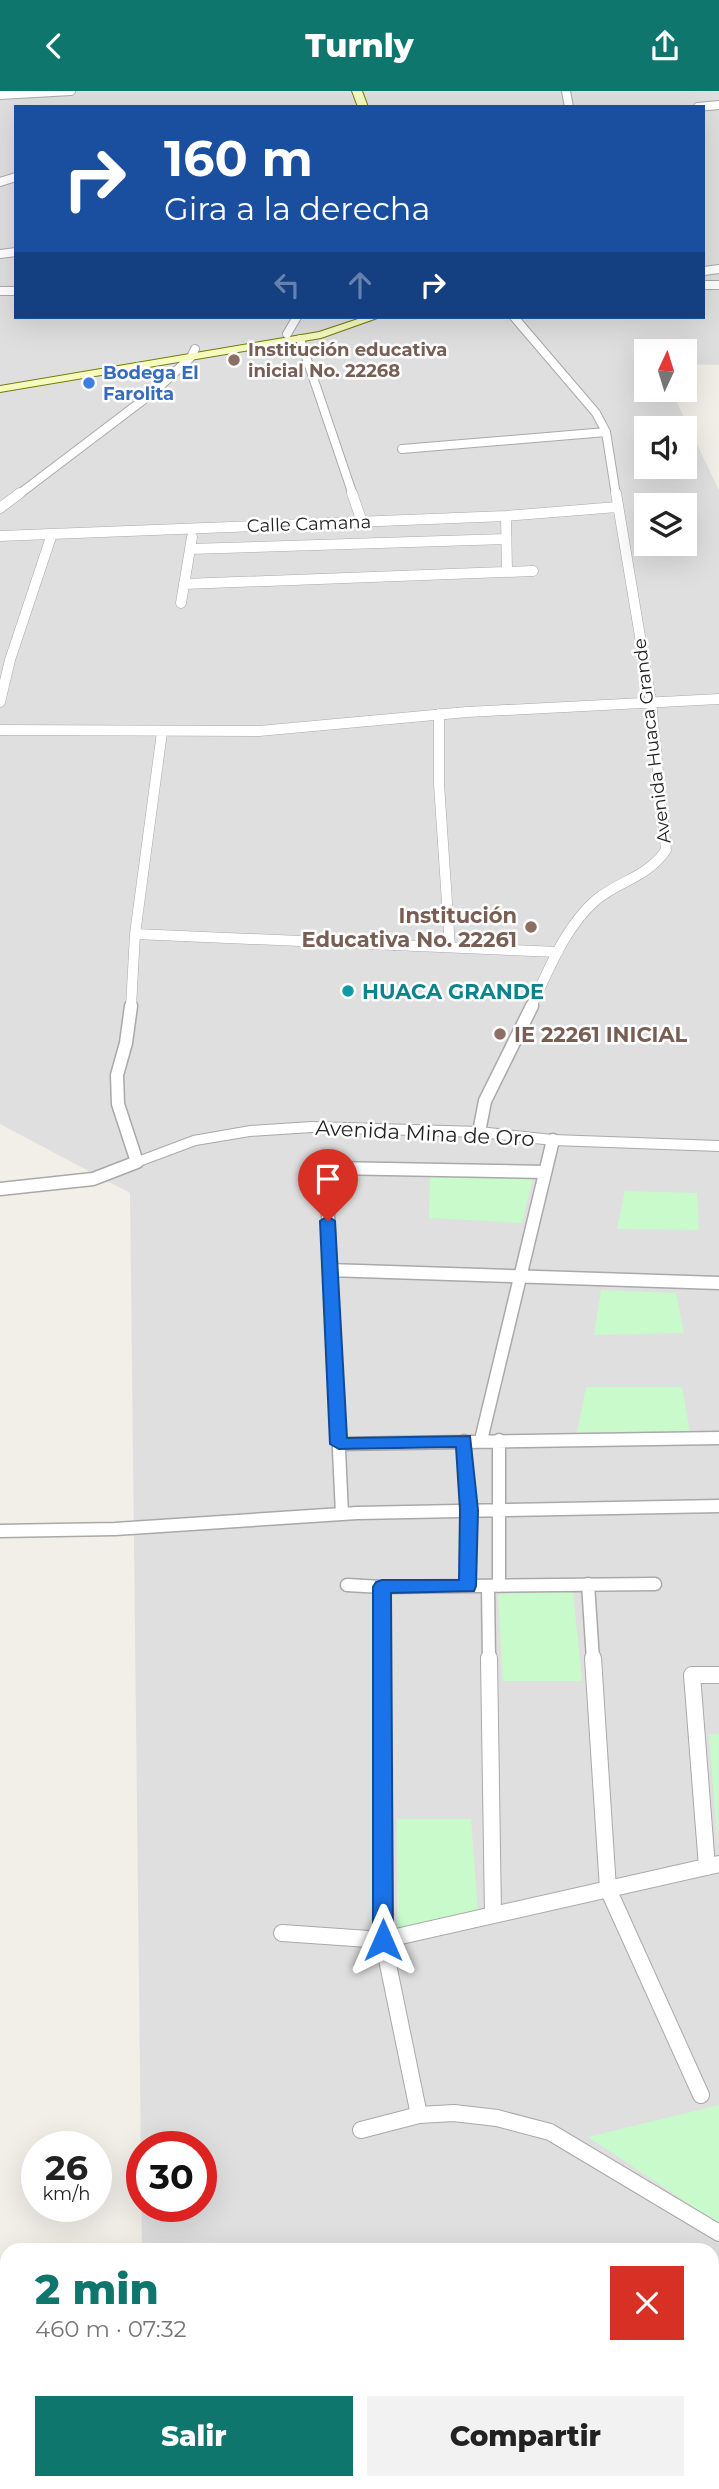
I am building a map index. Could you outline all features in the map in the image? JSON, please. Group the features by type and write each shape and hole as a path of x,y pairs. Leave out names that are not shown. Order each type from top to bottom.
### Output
{"main road":[{"path":"0,389 193,353 348,319"},
{"path":"0,381 300,339 344,329 369,319"}],"street":[{"path":"0,95 71,91"},
{"path":"0,182 10,176"},
{"path":"287,334 296,319"},
{"name":"Avenida Huaca Grande","path":"479,1132 485,1101 571,926 597,899 655,866 666,850 651,702 606,432 596,413 516,319"},
{"path":"300,339 362,522"},
{"path":"0,507 135,408 193,353"},
{"path":"402,449 606,432"},
{"name":"Calle Camana","path":"0,536 506,516 617,507"},
{"path":"506,516 507,572"},
{"path":"0,702 10,660 52,534"},
{"path":"181,603 192,537"},
{"path":"190,549 506,539"},
{"path":"184,584 533,571"},
{"path":"0,730 259,731 439,714 719,699"},
{"path":"439,714 439,784 450,947"},
{"path":"0,1189 93,1179 136,1162 118,1104 117,1075 127,1043 134,992 135,934 162,732"},
{"path":"135,934 558,952"},
{"name":"Avenida Mina de Oro","path":"136,1162 193,1141 250,1131 312,1127 479,1132 553,1140 719,1146"},
{"path":"481,1440 553,1140"},
{"path":"342,1514 326,1172 331,1168 545,1172"},
{"path":"329,1270 719,1283"},
{"path":"339,1444 719,1438"},
{"path":"494,1914 494,1586 501,1509 499,1440"},
{"path":"464,1441 469,1510 467,1586"},
{"path":"0,1531 115,1529 342,1514 719,1506"},
{"path":"588,1584 608,1889 701,2095"},
{"path":"347,1585 382,1587 655,1584"},
{"path":"382,1587 383,1940 419,2115"},
{"path":"282,1933 383,1940 713,1866 692,1675 719,1675"},
{"path":"361,2130 419,2115 454,2113 486,2117 550,2132 719,2233"}],"shaded area":[{"path":"0,91 719,91 719,365 697,364 697,339 634,339 634,403 677,403 683,416 634,416 634,479 697,479 697,444 719,490 719,2243 142,2243 142,2222 217,2222 217,2131 141,2131 130,1193 0,1124"}],"green space":[{"path":"430,1176 533,1177 522,1223 429,1218"},
{"path":"625,1191 697,1193 699,1230 617,1229"},
{"path":"601,1290 676,1293 684,1333 594,1335"},
{"path":"586,1387 682,1387 690,1432 577,1433"},
{"path":"573,1592 582,1681 503,1681 498,1594"},
{"path":"709,1734 719,1734 718,1849"},
{"path":"397,1819 471,1819 478,1912 397,1929"},
{"path":"719,2105 719,2224 588,2137"}],"place":[{"name":"Institución educativa inicial No. 22268","path":"234,360"},
{"name":"Bodega El Farolita","path":"89,383"},
{"name":"Institución Educativa No. 22261","path":"531,927"},
{"name":"HUACA GRANDE","path":"348,991"},
{"name":"IE 22261 INICIAL","path":"500,1034"}],"route":[{"path":"328,1221 339,1444 464,1441 469,1510 467,1586 382,1587 383,1940"}]}
